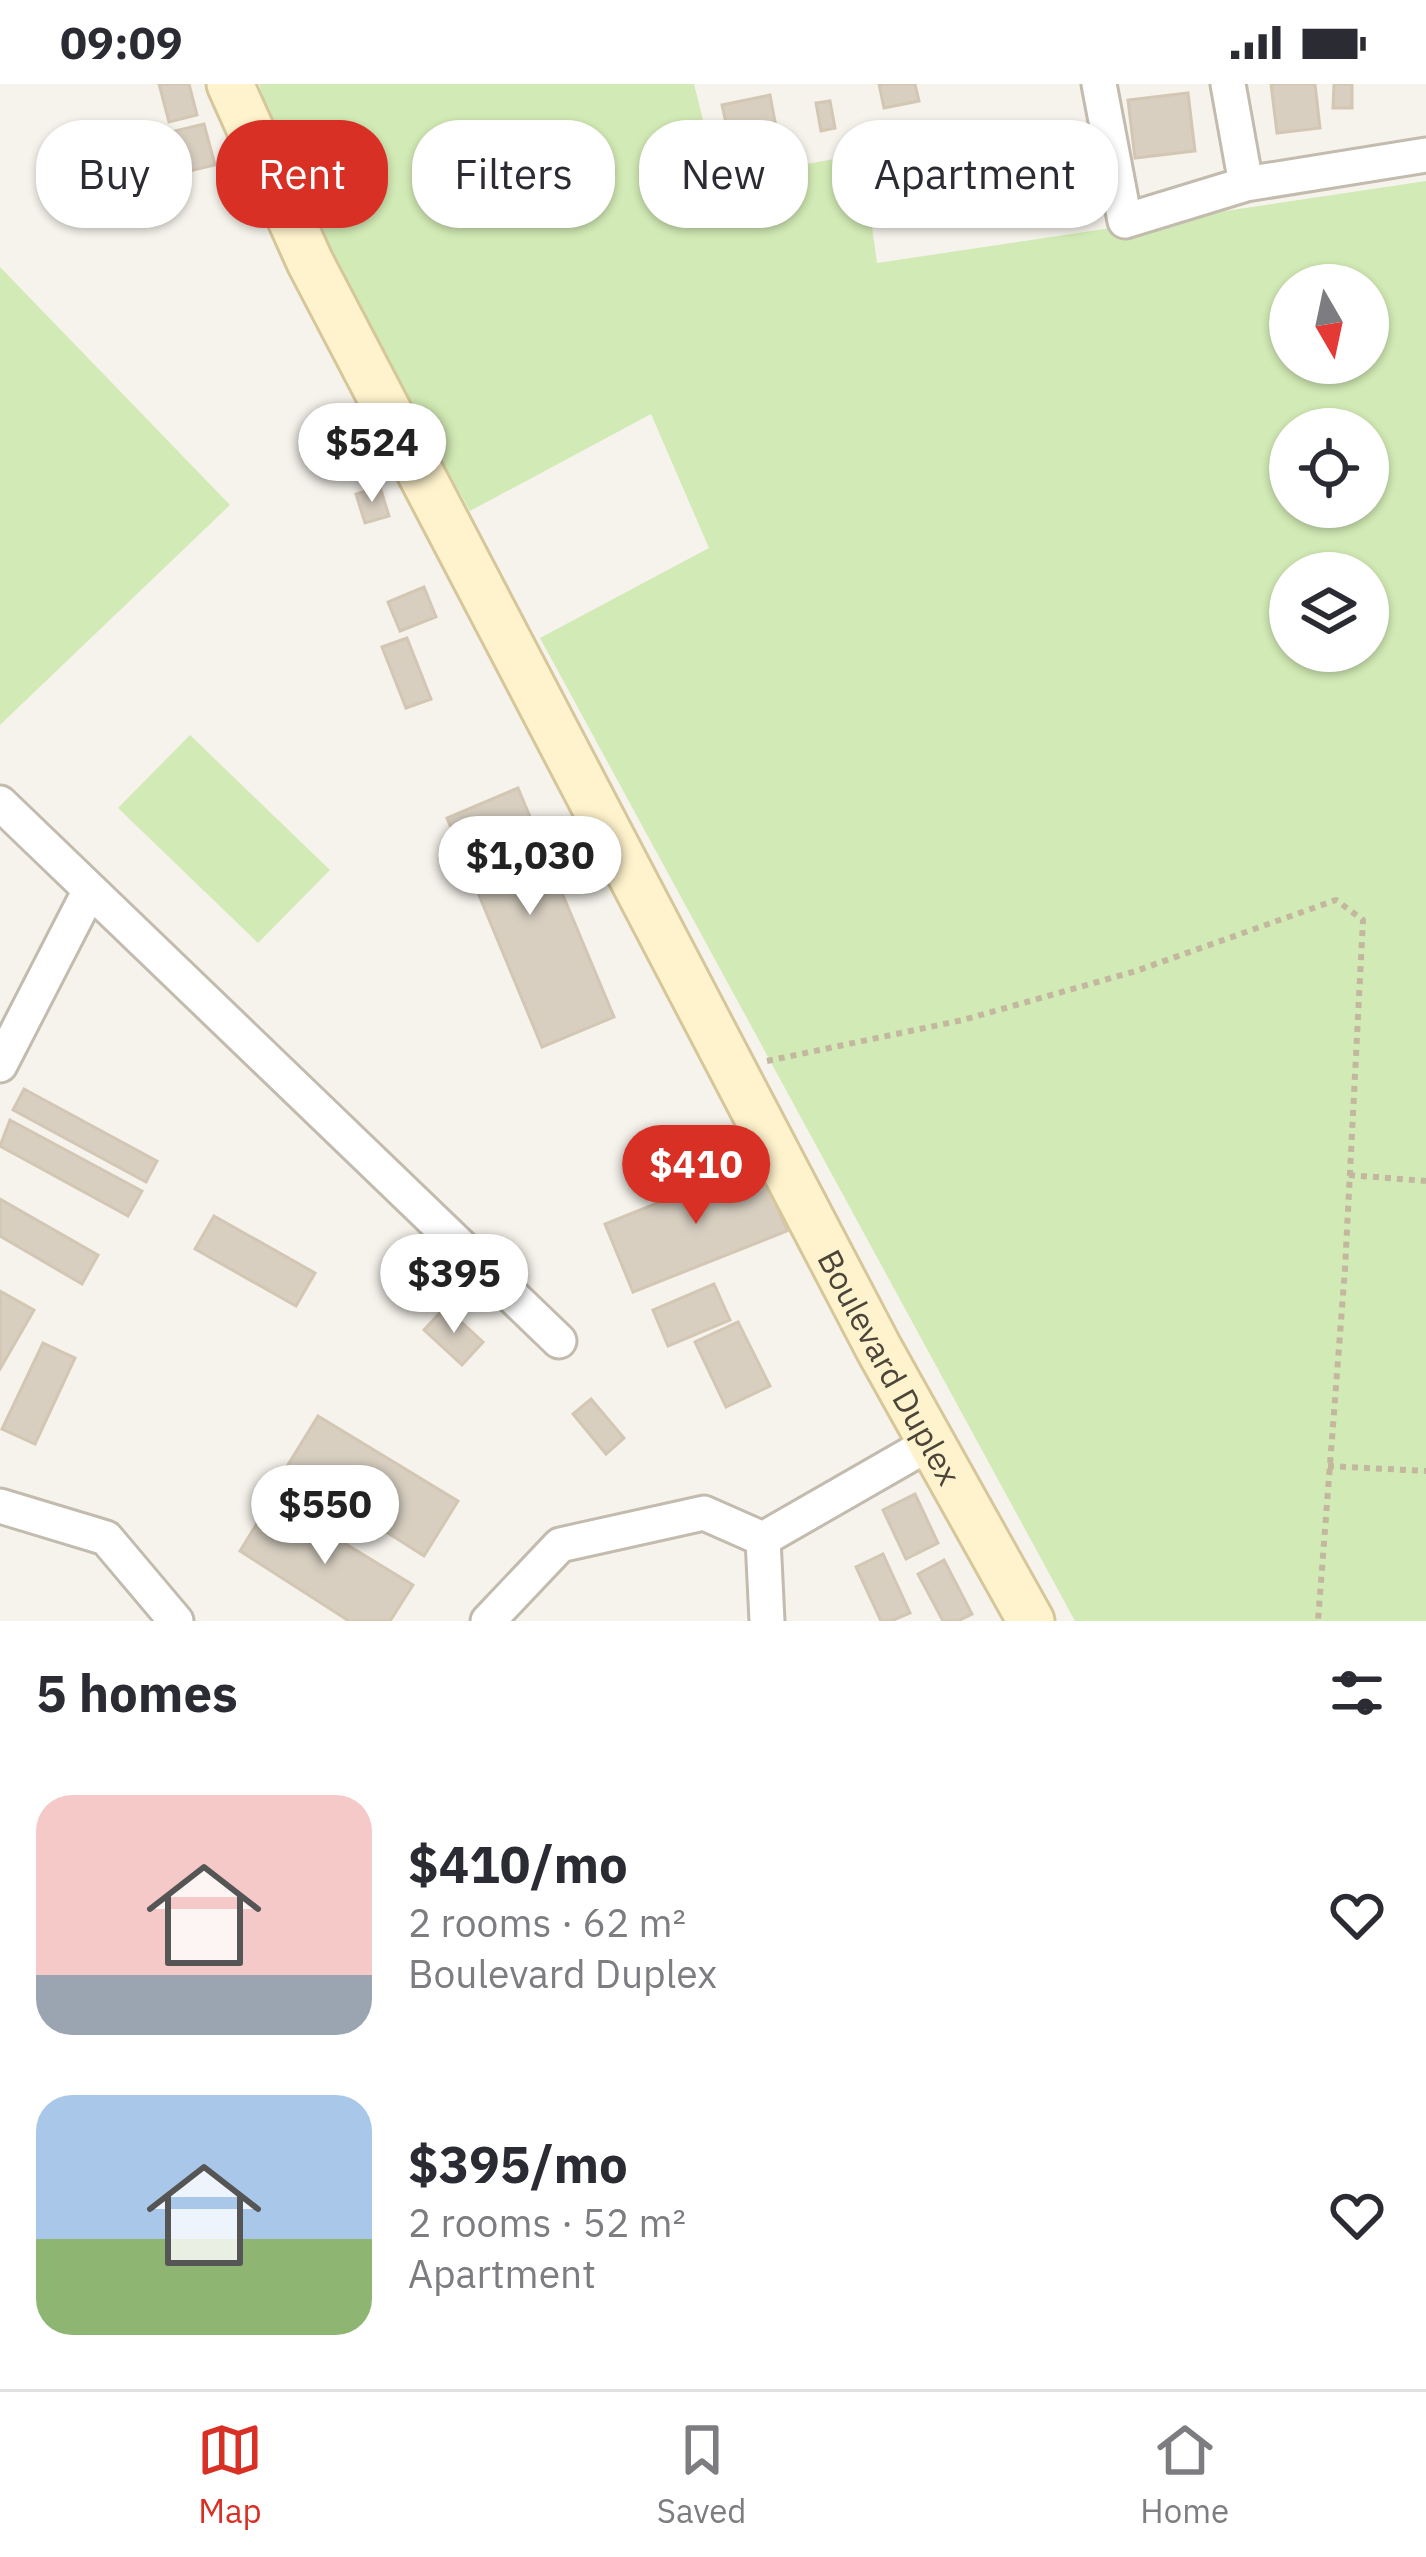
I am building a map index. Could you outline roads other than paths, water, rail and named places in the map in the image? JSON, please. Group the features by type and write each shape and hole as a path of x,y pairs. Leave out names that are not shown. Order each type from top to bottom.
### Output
{"main road":[{"name":"Boulevard Duplex","path":"230,84 310,262 736,1075 1031,1621"}],"street":[{"path":"1099,84 1125,221 1246,184 1426,154"},
{"path":"1228,84 1246,184"},
{"path":"0,803 559,1341"},
{"path":"0,1065 90,890"},
{"path":"763,1539 932,1442"},
{"path":"0,1505 106,1538 176,1621"},
{"path":"488,1621 560,1545 704,1514 763,1539"},
{"path":"763,1539 767,1621"}]}
